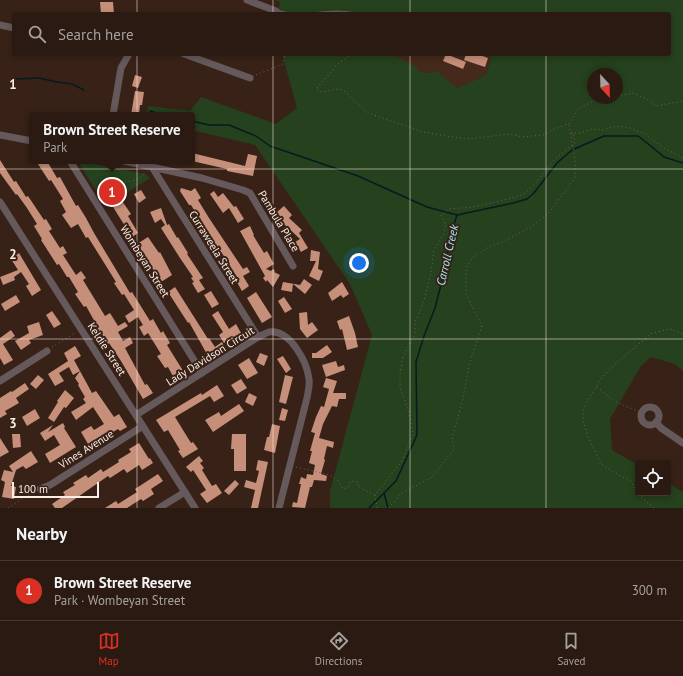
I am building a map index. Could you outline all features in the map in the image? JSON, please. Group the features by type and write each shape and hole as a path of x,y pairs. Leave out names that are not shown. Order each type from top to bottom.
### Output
{"street":[{"path":"247,0 276,11"},
{"path":"0,25 12,28"},
{"path":"114,112 120,68 128,56"},
{"path":"190,56 250,78"},
{"path":"0,135 29,140"},
{"name":"Wombeyan Street","path":"72,164 202,373"},
{"path":"137,164 150,167"},
{"name":"Pambula Place","path":"150,167 202,178 250,193 254,202 294,266"},
{"name":"Curraweela Street","path":"150,167 258,337"},
{"name":"Keldie Street","path":"0,202 195,508"},
{"name":"Lady Davidson Circuit","path":"136,415 258,337 270,332 280,334 289,339 306,364 309,380 307,398 279,508"},
{"path":"0,381 47,351"},
{"path":"648,408 655,409 658,416 656,422 649,425 644,423 641,418 642,413 648,408"},
{"path":"656,422 661,428 683,443"},
{"name":"Vines Avenue","path":"40,489 50,485 143,426"},
{"path":"159,508 185,492"}],"lane":[{"path":"276,11 280,12"},
{"path":"330,12 346,12"}],"path":[{"path":"250,78 263,71 283,64 285,56"},
{"path":"349,56 339,63 316,89 321,92 339,89 344,91 368,113 423,132 469,139 508,134 523,137 543,135 569,124"},
{"path":"623,95 633,93 647,99 656,106 683,101"},
{"path":"389,508 401,493 432,477 454,449 452,438 469,365 482,326 466,294 466,268 472,258 485,249 531,227 548,214 575,178 575,158 569,124 578,109 588,104"},
{"path":"570,133 580,133 592,129 602,130 617,126 630,128 645,134 662,147 683,158"},
{"path":"377,508 375,495 402,461 413,434 409,412 400,387 400,373 403,356 414,334 415,322 426,291 431,272 434,250 444,233 446,225 441,215 449,209 472,207 524,194 555,159 575,143 573,133"},
{"path":"125,182 143,176 150,167"},
{"path":"47,351 81,329"},
{"path":"654,508 638,494 630,480 620,476 601,464 588,437 583,420 583,413 586,402 602,377 620,359 652,333 671,329 683,334"},
{"path":"596,386 614,402 642,413"},
{"path":"297,468 330,475 338,480 343,489 348,487 351,481 358,482 358,487 375,495"},
{"path":"8,508 40,489"}],"shaded area":[{"path":"394,56 486,56 491,58 486,75 457,88 432,73 420,72"}],"green space":[{"path":"275,0 683,0 683,371 675,364 651,357 641,366 610,419 612,450 635,463 635,496 671,496 671,485 683,492 683,508 330,508 330,491 372,335 350,284 255,145 195,131 195,112 147,112 148,106 190,111 201,97 276,124 297,108 283,56 395,56 415,66 420,72 432,73 436,70 457,88 486,75 491,58 486,56 671,56 671,12 278,12 280,2"},
{"path":"79,164 94,164 145,174 150,178 106,206"}],"building":[{"path":"100,2 113,2 114,12 101,12"},
{"path":"445,56 451,56 466,62 463,69 443,61"},
{"path":"465,56 482,56 488,58 485,67 464,60"},
{"path":"135,75 142,77 138,88 132,86"},
{"path":"135,91 144,92 139,112 132,112"},
{"path":"195,154 245,166 248,154 257,156 253,176 227,171 227,169 195,162"},
{"path":"0,160 14,182 16,181 26,197 28,196 44,220 46,219 52,229 49,231 60,248 63,246 67,253 63,255 76,275 81,271 86,278 83,280 105,316 110,313 118,326 125,322 128,326 118,332 123,341 130,337 133,343 125,348 145,385 147,384 153,393 143,399 121,361 109,343 108,344 102,334 101,335 86,306 84,307 75,294 78,292 69,277 67,277 59,264 57,265 41,240 42,239 34,226 37,224 27,208 0,173"},
{"path":"38,164 49,164 57,178 60,177 76,206 78,205 130,293 132,292 150,321 153,319 161,333 163,331 170,343 167,345 185,374 175,380 168,367 165,368 157,356 161,354 148,333 144,336 139,327 143,325 138,317 129,323 125,316 134,310 124,294 122,295 114,283 116,282 88,237 86,238 78,224 71,228 62,215 66,212 60,201 63,199 51,180 49,181"},
{"path":"181,188 191,191 195,188 201,198 198,200 209,218 243,269 247,267 250,272 243,276 249,286 242,291 235,279 237,277 222,253 219,254 213,245 215,243 191,205 189,205 180,191"},
{"path":"141,190 146,198 139,203 134,194"},
{"path":"214,191 218,197 223,193 234,207 236,206 244,219 238,223 229,208 223,213 210,194"},
{"path":"122,201 131,214 128,216 138,233 132,237 113,207"},
{"path":"272,204 277,212 284,206 292,215 289,218 302,230 299,233 308,248 301,252 295,242 300,239 283,223 281,226 272,217 267,207"},
{"path":"161,208 167,225 169,224 177,238 178,237 203,278 199,280 205,289 198,293 192,283 194,282 191,278 193,277 161,228 165,225 161,219 155,223 150,212"},
{"path":"250,226 253,235 264,253 267,251 274,264 266,269 271,271 273,269 275,271 274,272 280,275 273,287 263,278 265,276 240,231"},
{"path":"148,237 159,253 160,252 172,275 161,282 137,244"},
{"path":"311,250 320,252 318,269 323,271 319,281 309,276 316,261 310,261"},
{"path":"19,253 41,290 32,296 26,286 29,284 21,272 14,277 15,280 3,285 0,277 18,270 11,259"},
{"path":"304,279 312,285 305,294 293,284 292,292 281,290 283,282 300,285"},
{"path":"342,282 349,294 343,298 341,295 332,301 328,293"},
{"path":"175,287 208,339 209,338 215,347 222,342 225,348 221,351 219,349 208,356 189,322 188,323 168,292"},
{"path":"211,291 219,304 212,308 204,295"},
{"path":"256,292 272,317 262,323 247,298"},
{"path":"16,295 20,302 5,311 1,304"},
{"path":"284,297 292,309 285,313 278,301"},
{"path":"52,311 61,324 54,328 46,315"},
{"path":"218,311 229,329 236,324 241,333 224,343 219,335 223,332 212,315"},
{"path":"307,312 308,325 312,322 318,330 307,338 300,329 299,313"},
{"path":"349,316 358,347 347,350 342,329 340,330 337,321"},
{"path":"39,322 43,335 29,340 31,343 21,350 15,341 29,333 27,326"},
{"path":"11,330 15,336 3,344 13,360 4,365 0,358 0,338"},
{"path":"327,345 332,352 323,358 312,358 312,353 316,353"},
{"path":"75,346 81,356 74,360 80,371 73,375 69,367 59,373 64,381 55,386 48,374 68,361 64,353"},
{"path":"260,353 268,356 264,366 256,362"},
{"path":"283,356 291,369 286,373 277,359"},
{"path":"249,358 258,373 247,379 238,365"},
{"path":"336,361 338,367 344,365 345,370 326,377 322,365"},
{"path":"80,371 92,393 96,391 114,417 119,414 127,427 120,431 118,429 105,437 103,435 88,444 81,432 91,426 94,430 104,424 93,407 76,420 71,412 86,403 83,399 85,397 75,378"},
{"path":"38,375 44,380 36,389 30,384"},
{"path":"285,375 293,377 286,404 279,402"},
{"path":"326,378 337,381 333,393 346,393 346,399 339,399 337,407 332,406 323,424 319,438 334,442 333,448 327,446 324,459 321,474 327,476 326,481 314,480 312,487 310,487 305,508 292,507 293,502 297,503 301,477 306,479 307,474 313,475 315,465 309,463 312,451 310,451 315,433 311,432 321,406 324,407 329,389 323,387"},
{"path":"241,379 247,388 237,394 231,385"},
{"path":"25,383 29,389 16,398 19,403 5,411 7,414 0,418 0,398"},
{"path":"217,385 224,396 214,402 210,396 175,417 191,443 193,442 198,449 183,458 168,430 164,432 156,420 201,393 202,395"},
{"path":"65,390 74,398 66,408 64,407 54,422 48,418"},
{"path":"249,393 257,397 253,406 245,402"},
{"path":"239,404 244,411 213,432 205,420 219,412 221,416"},
{"path":"282,408 288,410 285,421 279,420"},
{"path":"35,409 40,418 27,426 22,417"},
{"path":"63,423 64,428 76,447 50,463 45,454 60,445 54,435 45,441 40,433 53,425 48,432"},
{"path":"272,424 280,426 275,453 264,450"},
{"path":"12,434 20,434 21,447 13,448"},
{"path":"232,434 246,434 246,471 234,471 234,449 231,449"},
{"path":"0,438 9,452 0,457"},
{"path":"139,443 153,463 142,470 139,465 127,473 124,469 110,478 108,476 62,508 55,508 52,504 65,495 63,492 75,485 73,483 86,475 88,478 101,469 103,472 119,462 118,460 131,452 129,449"},
{"path":"31,451 38,462 26,469 23,466 16,470 11,486 16,487 14,499 2,497 5,482 1,480 4,470 13,472 9,466"},
{"path":"199,456 203,461 200,463 204,468 202,470 212,486 216,484 222,493 207,503 200,494 206,490 193,470 191,472 186,467"},
{"path":"258,460 268,462 258,508 251,508 255,490 244,487 246,480 256,483 259,471 256,470"},
{"path":"158,474 163,481 151,489 154,494 143,501 141,499 127,508 105,508 116,501 118,504 137,492 135,489"},
{"path":"235,480 239,484 229,495 224,491"}],"waterway":[{"path":"16,79 39,78 72,84 84,90"},
{"path":"195,122 209,125 229,125 256,136 270,146 358,176 427,207 457,215"},
{"name":"Carroll Creek","path":"369,508 396,481 417,435 416,362 435,308 445,269 450,237 457,215 527,199 534,193 557,163 572,150 604,136 638,136 664,157 683,163"},
{"path":"384,493 388,508"}],"place":[{"name":"Brown Street Reserve","path":"112,192"}]}
